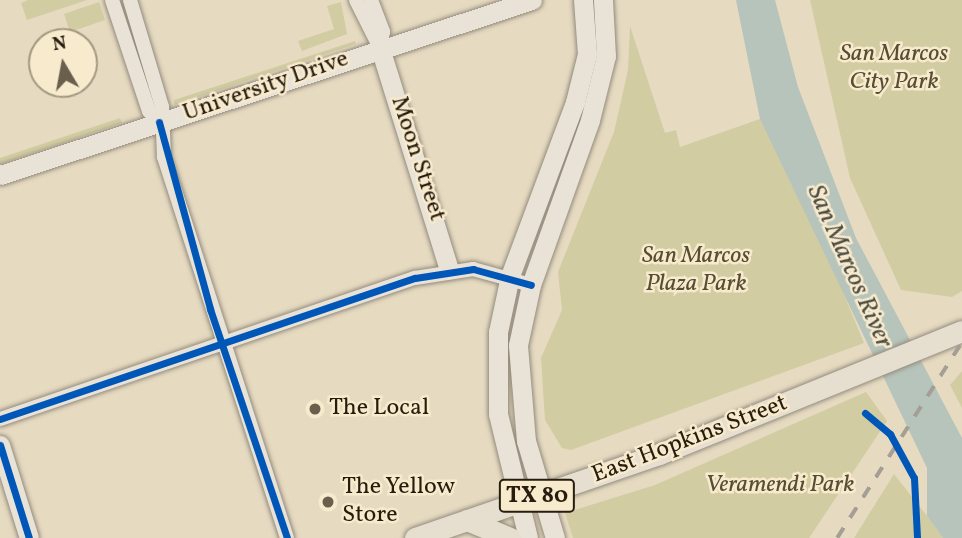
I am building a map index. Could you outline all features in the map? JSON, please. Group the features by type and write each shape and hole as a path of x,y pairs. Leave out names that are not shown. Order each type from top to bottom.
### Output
{"main road":[{"path":"528,538 503,443 496,373 510,276 538,203 587,54 583,0"},
{"path":"555,538 540,495 518,374 531,285 559,212 606,56 603,0"},
{"name":"University Drive","path":"0,175 525,1"},
{"name":"Moon Street","path":"380,48 449,270"},
{"path":"538,203 559,212"},
{"name":"East Hopkins Street","path":"415,538 540,495 814,392 962,331"},
{"path":"496,373 518,374"},
{"path":"0,445 29,538"},
{"path":"467,520 510,538"}],"street":[{"path":"112,0 149,111 159,122 222,344 287,538"},
{"path":"130,0 162,107 159,122"},
{"name":"Moon Street","path":"356,0 380,48"},
{"name":"Moon Street","path":"371,0 383,32 380,48"},
{"path":"0,419 449,270 510,276 531,285"}],"green space":[{"path":"28,0 87,0 27,20 21,3"},
{"name":"San Marcos City Park","path":"810,0 962,0 962,291 952,297 901,290 850,178"},
{"path":"99,2 105,20 82,28 69,28 64,14"},
{"path":"341,2 347,34 302,51 298,41 334,29 327,6"},
{"name":"San Marcos Plaza Park","path":"630,26 665,133 676,130 680,147 760,119 815,224 864,343 571,450 562,448 545,420 541,358 562,310 558,272 614,132 628,70"},
{"path":"355,41 356,44 174,105 174,100"},
{"path":"120,118 122,123 0,164 0,158"},
{"path":"962,371 962,408 950,385"},
{"name":"Veramendi Park","path":"866,392 887,421 809,538 573,538 565,513 655,485"},
{"path":"894,474 927,516 943,538 854,538"}],"water":[{"name":"San Marcos River","path":"736,0 775,0 798,87 856,238 962,438 962,538 943,538 927,516 927,468 760,119"}],"railway":[{"path":"837,538 962,342"}],"cycle path":[{"path":"159,122 210,309 287,538"},
{"path":"0,419 415,278 473,269 531,285"},
{"path":"865,413 890,434 914,478 917,538"},
{"path":"0,445 29,538"}],"place":[{"name":"The Local","path":"315,409"},
{"name":"The Yellow Store","path":"328,502"}]}
